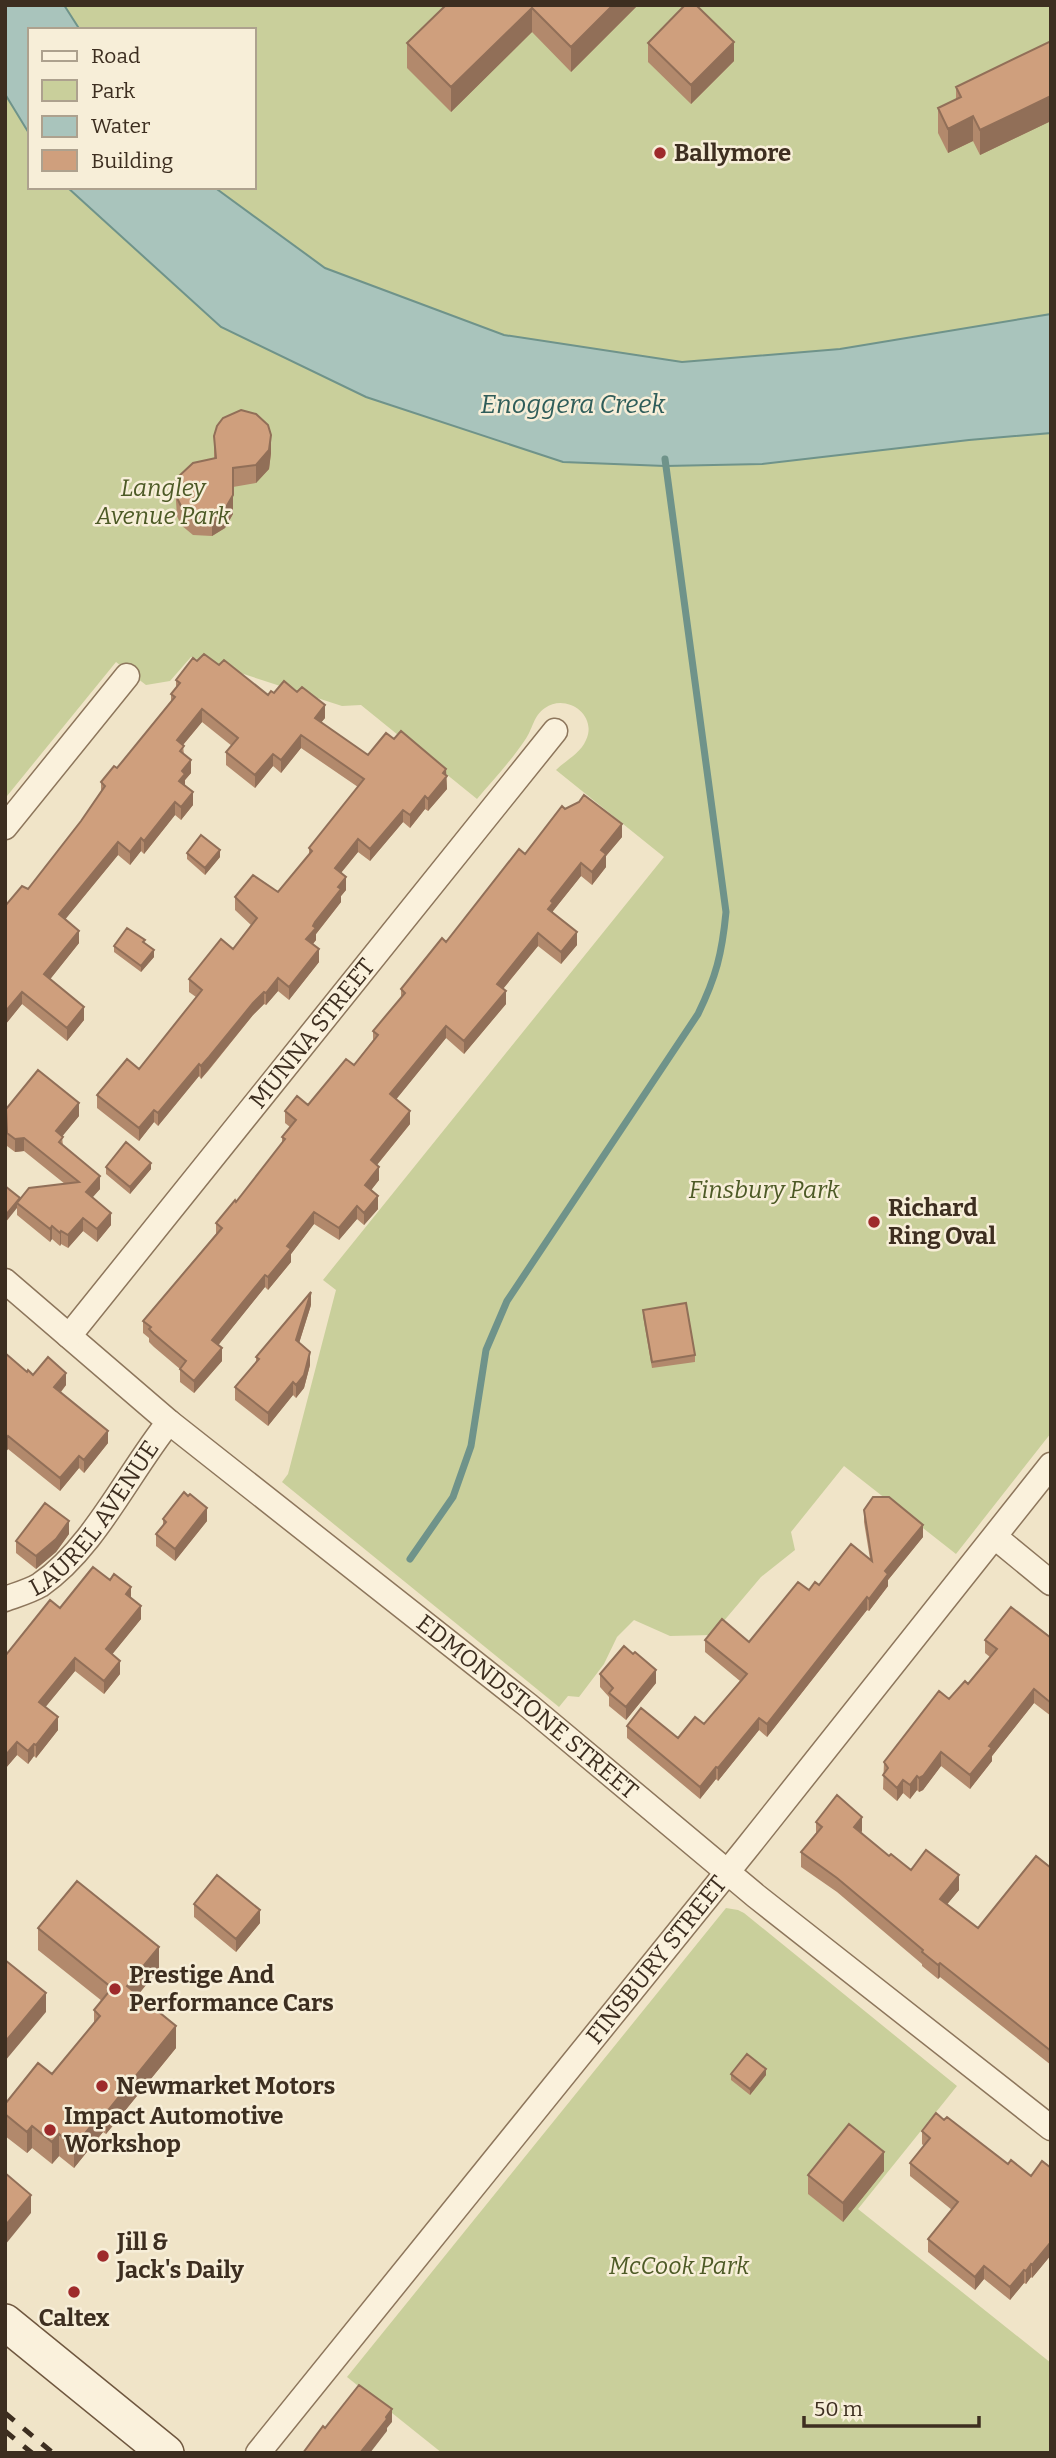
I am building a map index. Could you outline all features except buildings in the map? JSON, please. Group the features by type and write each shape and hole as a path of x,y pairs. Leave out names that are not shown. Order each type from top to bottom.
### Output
{"main road":[{"path":"5,2322 166,2453"}],"street":[{"path":"5,827 127,676"},
{"name":"MUNNA STREET","path":"69,1335 555,732"},
{"name":"EDMONDSTONE STREET","path":"5,1281 169,1422 529,1706 727,1872 1051,2128"},
{"name":"LAUREL AVENUE","path":"5,1599 39,1586 80,1550 169,1422"},
{"name":"FINSBURY STREET","path":"257,2453 727,1872 1051,1465"},
{"path":"995,1537 1051,1583"}],"green space":[{"name":"Ballymore","path":"64,5 1051,5 1051,314 840,349 682,362 504,335 325,268 217,189 256,189 256,28 79,28"},
{"name":"Finsbury Park","path":"5,94 28,132 28,189 69,189 221,327 969,440 1051,433 1051,1433 956,1554 844,1466 791,1532 795,1550 761,1577 712,1635 670,1636 634,1620 617,1637 604,1664 579,1697 568,1696 559,1707 282,1482 288,1474 336,1290 323,1280 664,857 556,770 580,749 586,740 589,731 584,715 578,709 562,703 553,704 541,711 520,748 477,799 361,705 342,706 191,657 170,681 146,685 116,662 7,796"},
{"name":"McCook Park","path":"726,1908 744,1913 957,2086 858,2209 1051,2363 1051,2453 442,2453 347,2377"}],"water":[{"path":"5,5 64,5 79,28 28,28 28,132 5,94"},
{"name":"Enoggera Creek","path":"69,189 217,189 325,268 504,335 682,362 840,349 1051,314 1051,433 762,464 665,466 563,462 366,397 221,327"}],"waterway":[{"path":"410,1559 453,1497 471,1446 486,1350 507,1301 698,1014 714,977 720,953 726,912 665,459"}],"railway":[{"path":"5,2413 53,2453"},
{"path":"5,2431 32,2453"}],"place":[{"name":"Ballymore","path":"660,153"},
{"name":"Richard Ring Oval","path":"874,1222"},
{"name":"Prestige And Performance Cars","path":"115,1989"},
{"name":"Newmarket Motors","path":"102,2086"},
{"name":"Impact Automotive Workshop","path":"50,2130"},
{"name":"Jill & Jack's Daily","path":"103,2256"},
{"name":"Caltex","path":"74,2292"}],"park label":[{"name":"Langley Avenue Park","path":"163,502"}]}
